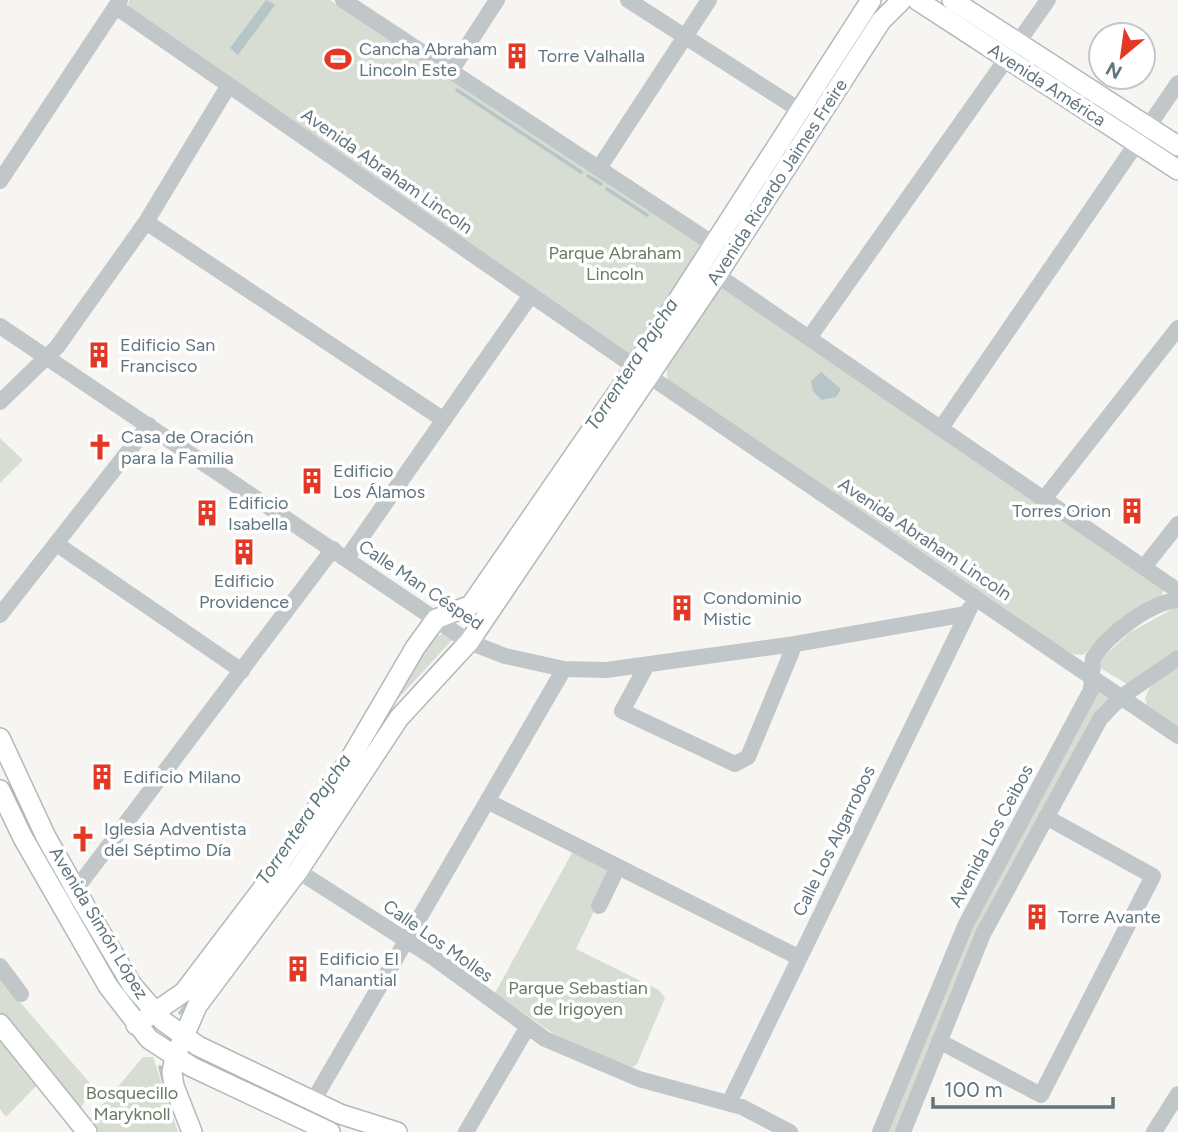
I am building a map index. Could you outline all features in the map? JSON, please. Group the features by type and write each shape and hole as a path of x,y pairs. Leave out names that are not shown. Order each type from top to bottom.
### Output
{"main road":[{"name":"Avenida Ricardo Jaimes Freire","path":"192,1132 174,1086 175,1057 197,1006 298,871 399,718 469,642 642,371 715,245 871,0"},
{"path":"895,0 902,0"},
{"name":"Avenida Ricardo Jaimes Freire","path":"436,619 471,605 642,371 718,275 881,21 902,0"},
{"name":"Avenida América","path":"917,0 1178,146"},
{"name":"Avenida América","path":"952,0 1012,51 1137,144 1178,170"},
{"path":"136,1025 184,992 266,884 350,759 415,648 436,619"},
{"name":"Avenida Simón López","path":"0,738 42,827 76,889 132,985 154,1012 183,1037 340,1114 397,1132"},
{"name":"Avenida Simón López","path":"0,790 58,901 107,986 136,1025 175,1057 330,1132"},
{"path":"0,1024 87,1132"}],"street":[{"path":"343,0 715,245"},
{"path":"451,71 497,0"},
{"path":"628,0 801,111"},
{"path":"599,168 709,0"},
{"path":"809,338 1048,0"},
{"path":"0,181 118,3"},
{"name":"Avenida Abraham Lincoln","path":"118,3 229,85 531,295 1178,736"},
{"path":"941,428 1178,83"},
{"path":"0,402 48,358 146,222 229,85"},
{"path":"146,222 444,420"},
{"path":"718,275 1178,591"},
{"path":"58,901 76,889 242,671 340,554 444,420 531,295"},
{"name":"Calle Man Césped","path":"0,326 469,642 505,656 564,669 606,670 795,644 966,614"},
{"path":"1044,499 1178,328"},
{"path":"0,615 58,545 149,425"},
{"path":"1144,568 1178,524"},
{"path":"58,545 242,671"},
{"name":"Calle Los Algarrobos","path":"729,1103 966,614 977,598"},
{"name":"Avenida Los Ceibos","path":"880,1132 965,926 1091,690 1092,662 1097,652 1139,617 1164,603 1178,600"},
{"path":"647,665 622,711 735,764 748,757 795,644"},
{"path":"902,1132 983,934 1100,719 1121,697 1178,658"},
{"path":"313,1101 564,669"},
{"path":"489,802 798,957"},
{"path":"939,1041 1041,1095 1153,876 1046,817"},
{"path":"598,906 618,867"},
{"name":"Calle Los Molles","path":"298,871 405,940 527,1028 618,1071 729,1103 790,1132"},
{"path":"0,966 21,993"},
{"path":"466,1132 527,1028"},
{"path":"1154,1132 1178,1094"}],"green space":[{"name":"Parque Abraham Lincoln","path":"129,0 330,0 703,244 632,354 629,354 128,7"},
{"name":"Parque Abraham Lincoln","path":"723,287 1163,590 1162,597 1108,632 1083,655 1072,654 668,381 666,367 713,292"},
{"path":"0,438 23,460 0,483"},
{"path":"1178,606 1178,649 1127,684 1100,668 1099,661 1129,633"},
{"path":"444,634 452,640 397,700 375,729 415,659 425,646"},
{"path":"1178,666 1178,728 1147,706 1145,698 1150,687"},
{"path":"1098,691 1109,698 1097,712 895,1132 886,1132 969,930"},
{"name":"Parque Sebastian de Irigoyen","path":"573,851 609,869 611,876 576,949 659,990 665,998 637,1064 631,1068 554,1034 495,993"},
{"path":"0,979 95,1089 77,1112 0,1016"},
{"path":"0,1032 40,1082 6,1117 0,1109"},
{"name":"Bosquecillo Maryknoll","path":"143,1057 153,1057 178,1132 94,1132 87,1123"}],"shaded area":[{"path":"266,0 275,5 238,55 230,48"},
{"path":"821,372 841,389 836,397 822,400 813,391 811,381"}],"waterway":[{"path":"457,90 581,172"},
{"path":"588,176 601,184"},
{"path":"607,189 647,215"},
{"name":"Torrentera Pajcha","path":"468,626 478,610"},
{"name":"Torrentera Pajcha","path":"395,709 454,644"},
{"name":"Torrentera Pajcha","path":"370,743 384,724"},
{"name":"Torrentera Pajcha","path":"180,1013 191,998"},
{"name":"Torrentera Pajcha","path":"160,1067 166,1091"}],"place":[{"name":"Torre Valhalla","path":"517,56"},
{"name":"Cancha Abraham Lincoln Este","path":"338,59"},
{"name":"Edificio San Francisco","path":"99,355"},
{"name":"Casa de Oración para la Familia","path":"100,447"},
{"name":"Edificio Los Álamos","path":"312,481"},
{"name":"Torres Orion","path":"1132,511"},
{"name":"Edificio Isabella","path":"207,513"},
{"name":"Edificio Providence","path":"244,552"},
{"name":"Condominio Mistic","path":"682,608"},
{"name":"Edificio Milano","path":"102,777"},
{"name":"Iglesia Adventista del Séptimo Día","path":"83,839"},
{"name":"Torre Avante","path":"1037,917"},
{"name":"Edificio El Manantial","path":"298,969"}]}
